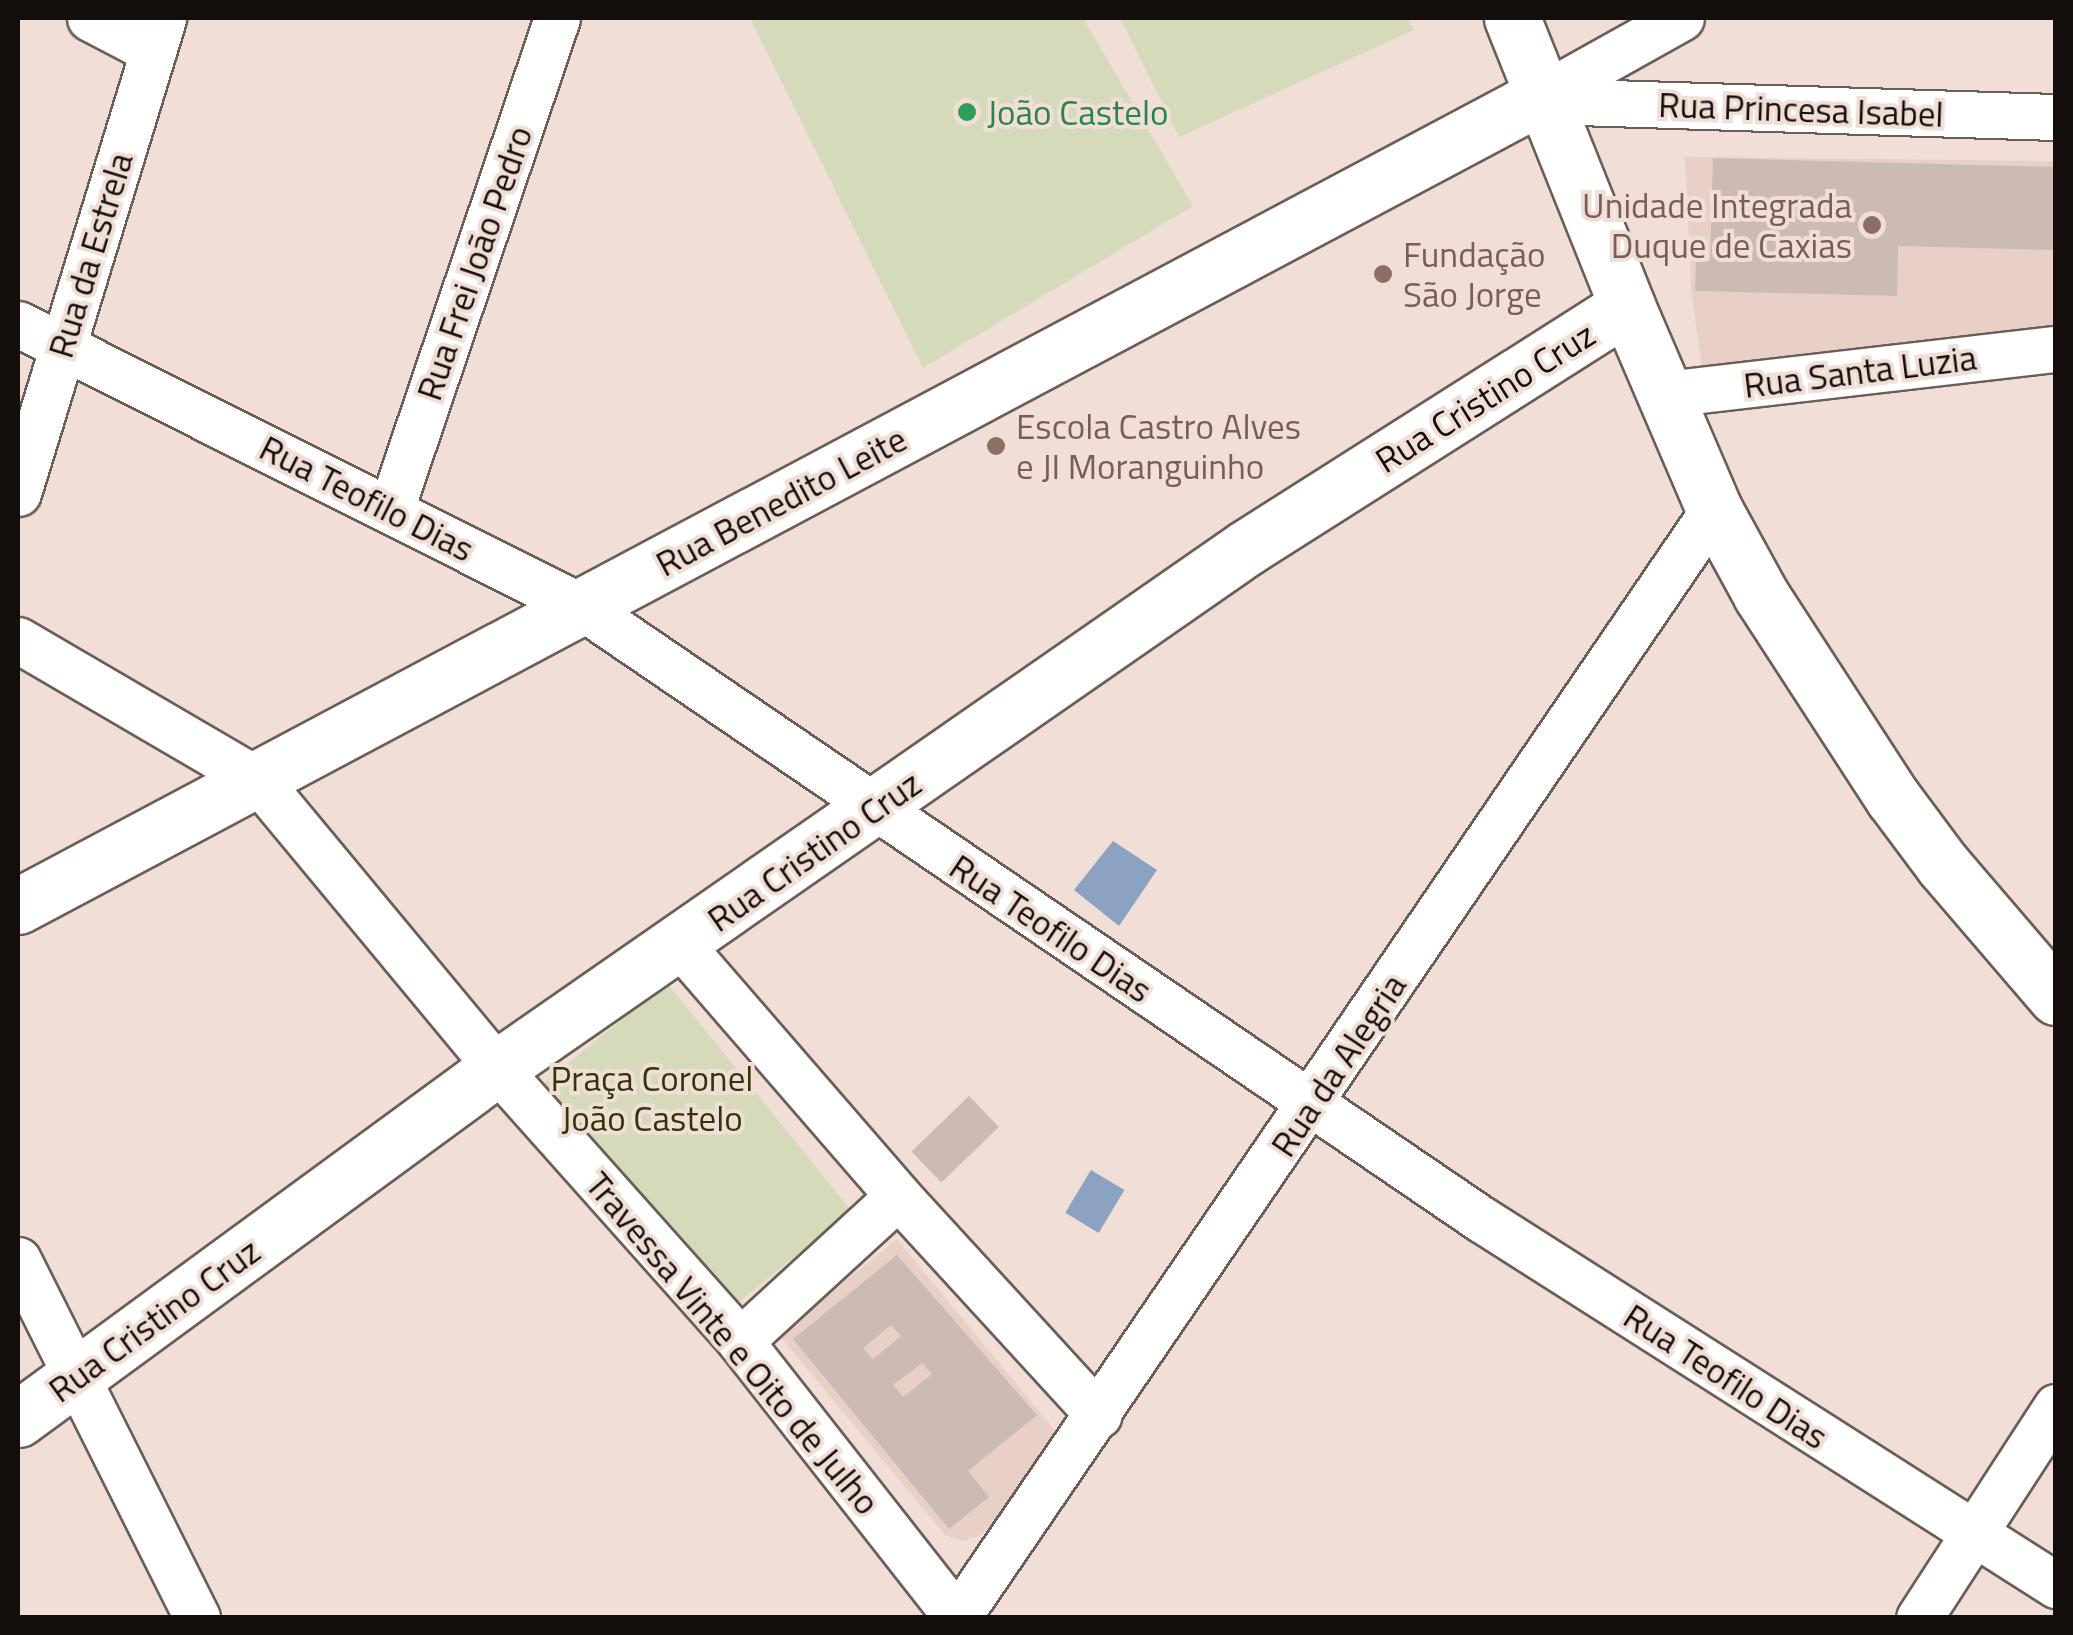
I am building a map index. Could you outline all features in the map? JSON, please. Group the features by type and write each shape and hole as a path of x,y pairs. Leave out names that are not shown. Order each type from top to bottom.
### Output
{"street":[{"path":"90,18 158,34"},
{"name":"Rua Frei João Pedro","path":"391,509 557,18"},
{"path":"1512,18 1627,306 1714,509 1808,672 1893,798 1943,866 2056,997"},
{"path":"1545,98 1681,18"},
{"name":"Rua da Estrela","path":"18,492 158,34"},
{"name":"Rua Princesa Isabel","path":"1545,98 2056,117"},
{"name":"Rua Benedito Leite","path":"18,906 1545,98"},
{"name":"Rua Cristino Cruz","path":"18,1419 497,1068 1246,548 1627,306"},
{"name":"Rua Teofilo Dias","path":"18,324 582,607 1312,1104 1973,1535 2056,1585"},
{"name":"Rua Santa Luzia","path":"1665,394 2056,349"},
{"name":"Rua da Alegria","path":"958,1618 1714,509"},
{"name":"Travessa Vinte e Oito de Julho","path":"18,640 258,780 497,1068 740,1341 958,1618"},
{"path":"680,944 898,1196 1099,1415"},
{"path":"740,1341 898,1196"},
{"path":"18,1260 197,1618"},
{"path":"1919,1618 2056,1407"}],"shaded area":[{"name":"Unidade Integrada Duque de Caxias","path":"1685,157 2055,161 2055,340 1704,381 1691,289"},
{"path":"897,1239 1057,1433 1014,1508 979,1536 962,1541 945,1535 779,1335"}],"green space":[{"name":"João Castelo","path":"750,18 1083,18 1193,206 923,368"},
{"name":"João Castelo","path":"1120,18 1407,18 1414,30 1179,137"},
{"name":"Praça Coronel João Castelo","path":"667,983 851,1211 717,1320 533,1092"}],"water":[{"path":"1113,841 1157,870 1119,926 1074,890"},
{"path":"1091,1170 1124,1190 1099,1233 1065,1213"}],"building":[{"path":"1713,158 2056,167 2056,250 1898,246 1897,296 1695,291 1696,261 1710,261"},
{"path":"969,1096 999,1127 941,1183 911,1152"},
{"path":"897,1255 1037,1415 968,1471 989,1497 949,1529 793,1339","holes":["891,1325 901,1336 873,1359 863,1348","922,1363 932,1374 903,1397 893,1385"]}],"place":[{"name":"João Castelo","path":"967,112"},
{"name":"Unidade Integrada Duque de Caxias","path":"1872,225"},
{"name":"Fundação São Jorge","path":"1383,274"},
{"name":"Escola Castro Alves e JI Moranguinho","path":"996,446"}]}
